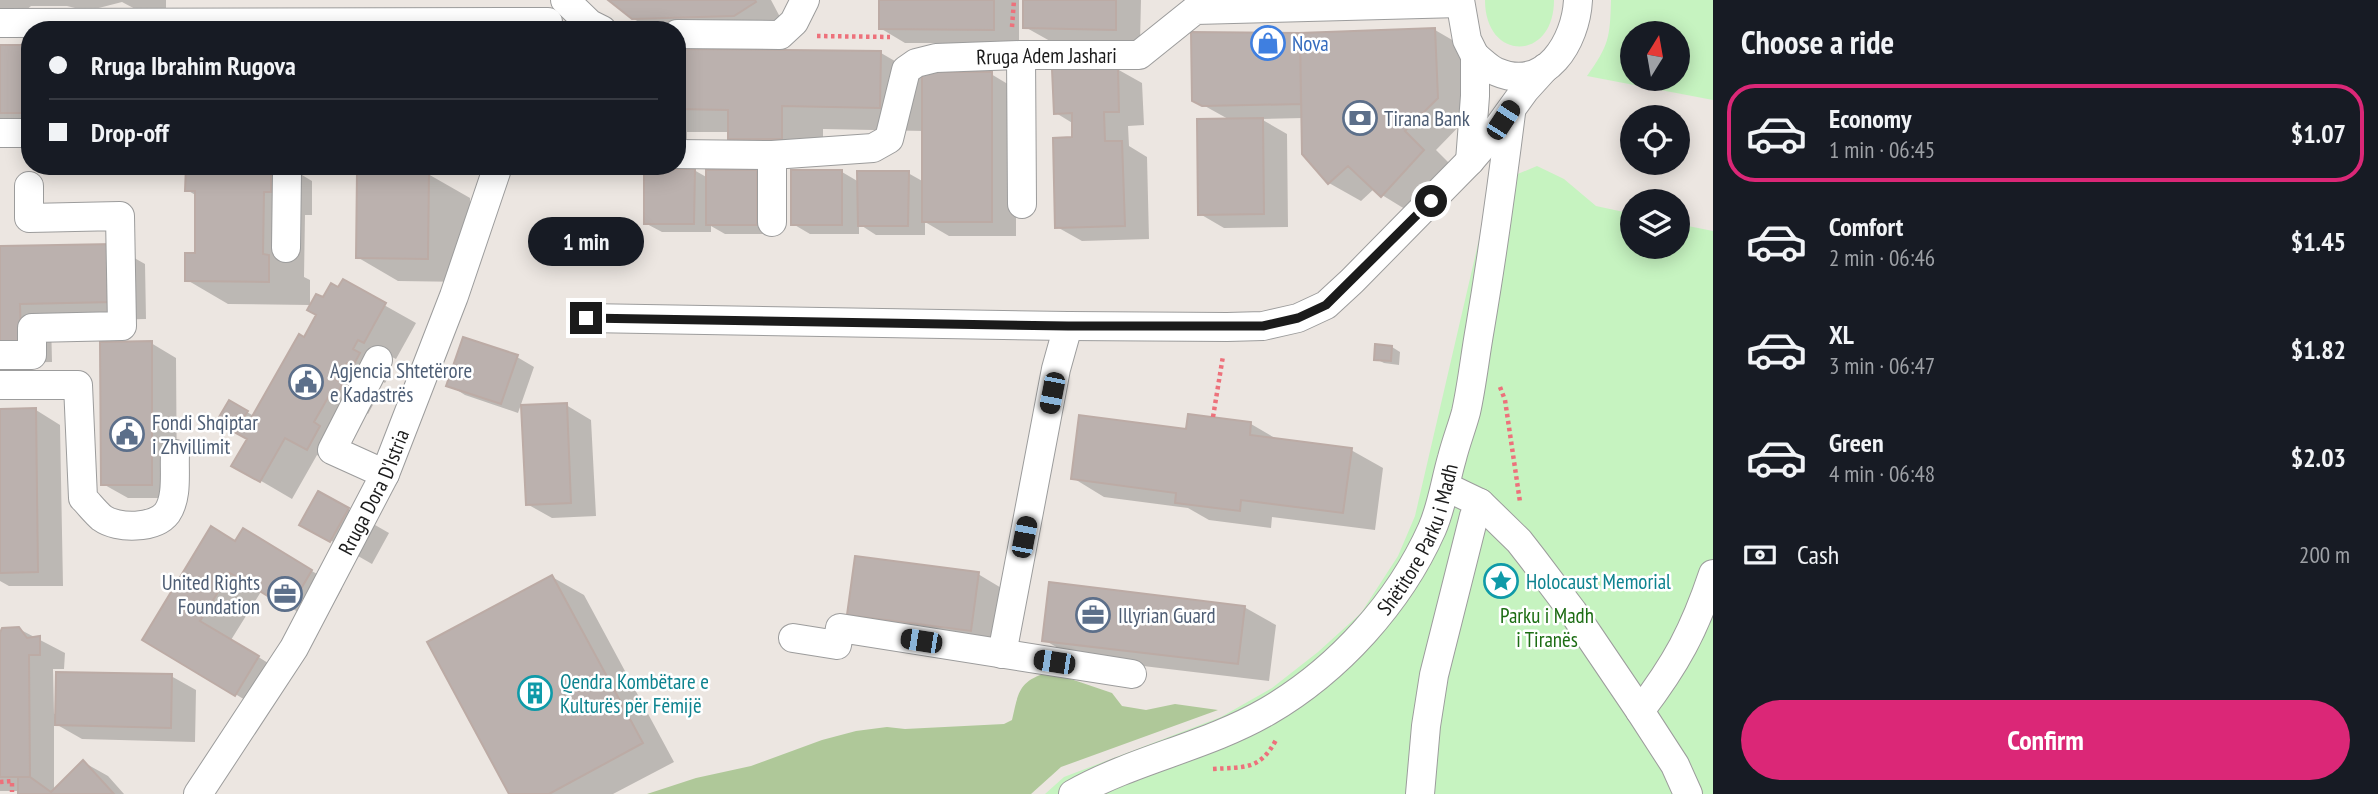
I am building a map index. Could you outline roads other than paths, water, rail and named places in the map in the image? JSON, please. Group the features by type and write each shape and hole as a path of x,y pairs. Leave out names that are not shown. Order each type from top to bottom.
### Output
{"street":[{"path":"686,34 780,35 794,22 805,0"},
{"path":"586,318 1068,326 1263,326 1298,318 1326,305 1335,297 1470,161 1494,133 1511,107 1560,55 1571,36 1578,0"},
{"path":"1460,1 1466,40 1475,56 1496,72 1509,76 1525,76 1545,68"},
{"name":"Rruga Adem Jashari","path":"686,154 772,155 873,148 889,139 906,70 915,63 1016,46 1139,55 1190,5 1460,1"},
{"path":"51,21 306,11 556,13 581,21"},
{"path":"0,23 21,22"},
{"path":"1016,46 1022,204"},
{"path":"1470,161 1475,56"},
{"name":"Shëtitore Parku i Madh","path":"1073,794 1129,766 1212,738 1289,698 1343,654 1395,596 1432,529 1447,486 1451,461 1466,411 1499,210 1511,107"},
{"path":"0,133 21,133"},
{"path":"772,155 772,222"},
{"path":"286,175 286,248"},
{"name":"Rruga Dora D'Istria","path":"198,794 294,648 385,474 453,296 495,175"},
{"path":"0,355 32,355 32,328 122,326 120,216 29,218 29,186"},
{"path":"1002,654 1056,369 1068,326"},
{"path":"378,360 332,450 385,474"},
{"path":"0,385 78,385 83,498 103,519 134,526 157,522 168,511 174,492 175,454"},
{"path":"1420,794 1434,675 1474,516 1467,497 1519,541 1573,612 1675,765 1688,794"},
{"path":"1640,711 1667,676 1687,642 1713,574"},
{"path":"793,638 837,645 840,628 1132,674"}],"place":[{"name":"Nova","path":"1268,43"},
{"name":"Tirana Bank","path":"1360,118"},
{"name":"Agjencia Shtetërore e Kadastrës","path":"306,382"},
{"name":"Fondi Shqiptar i Zhvillimit","path":"127,434"},
{"name":"Holocaust Memorial","path":"1501,581"},
{"name":"United Rights Foundation","path":"285,594"},
{"name":"Illyrian Guard","path":"1093,615"},
{"name":"Qendra Kombëtare e Kulturës për Fëmijë","path":"535,693"}],"park label":[{"name":"Parku i Madh i Tiranës","path":"1547,627"}]}
